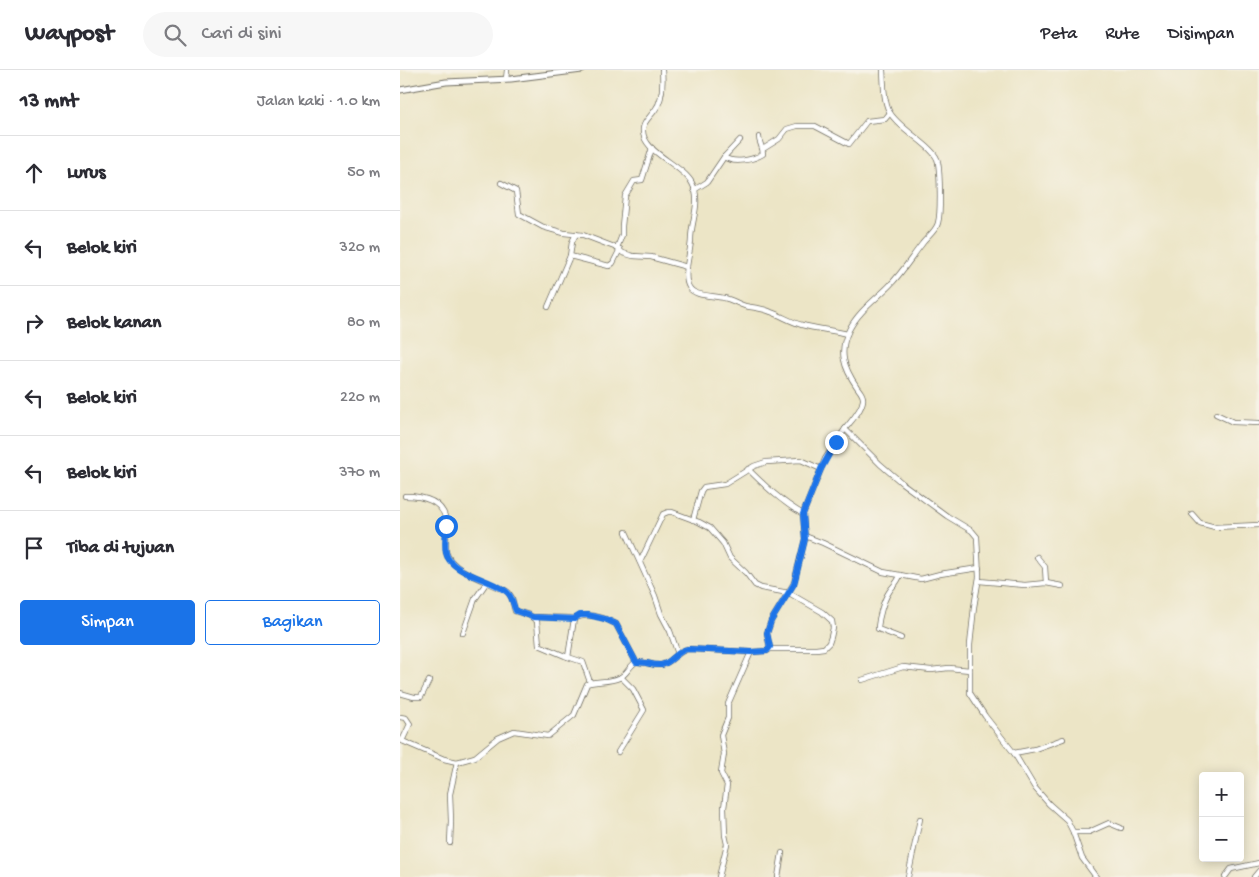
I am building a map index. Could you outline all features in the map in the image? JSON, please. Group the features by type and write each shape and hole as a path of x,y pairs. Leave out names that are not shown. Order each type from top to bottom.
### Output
{"main road":[{"path":"400,90 446,82 506,79 582,70"}],"street":[{"path":"506,79 507,70"},
{"path":"662,70 663,86 658,104 643,128 644,137 663,158 679,167 691,181 694,190 696,206 687,267 687,282 692,291 725,298 745,306 767,310 804,326 847,334"},
{"path":"770,649 767,633 771,621 794,584 805,536 802,520 803,514 821,469 836,442 860,408 863,400 847,372 843,360 843,348 847,334 864,310 900,274 923,242 934,231 939,221 940,187 937,156 907,131 890,113 886,101 883,70"},
{"path":"763,149 779,139 787,129 797,126 815,126 850,144 867,121 885,119 890,113"},
{"path":"724,157 744,160 763,154 759,137"},
{"path":"694,190 707,182 724,157 740,140"},
{"path":"570,256 609,266 613,263 622,235 625,196 634,181 642,180 652,148"},
{"path":"501,183 516,191 518,210 522,217 535,224 549,229 576,234 618,248 623,253 633,256 651,257 687,267"},
{"path":"548,307 570,256 572,242 576,234"},
{"path":"1216,414 1233,422 1259,423"},
{"path":"846,429 880,464 902,483 977,537 979,581 970,646 970,693 985,716 1014,753 1035,788 1048,804 1064,817 1073,832 1082,858 1096,877"},
{"path":"693,520 701,491 704,487 725,484 748,469 766,462 801,460 821,469"},
{"path":"748,469 774,495 803,514"},
{"path":"405,496 427,498 440,508 446,520 447,556 458,568 509,594 516,611 533,617 574,619 580,615 588,615 605,619 616,624 636,662"},
{"path":"636,662 661,665 668,662 682,650 688,649 751,652 767,651 770,649 816,650 824,648 829,643 833,628 832,621 822,612 789,593 754,585 746,573 730,558 718,535 710,528 672,512 663,514 640,562"},
{"path":"1192,514 1200,523 1215,527 1259,526"},
{"path":"626,532 670,631 678,654"},
{"path":"805,536 839,550 883,572 912,579 979,568"},
{"path":"1037,557 1045,567 1046,583"},
{"path":"900,575 898,582 886,596 878,629 901,638"},
{"path":"979,581 1024,585 1046,583 1062,586"},
{"path":"463,633 475,599 487,582"},
{"path":"533,617 538,624 538,645 583,662 590,682"},
{"path":"568,657 574,619"},
{"path":"719,877 727,846 724,808 727,785 721,773 724,754 721,735 728,718 728,704 751,652"},
{"path":"400,717 406,718 410,724 401,740 444,759 457,762 474,757 498,738 514,731 539,736 550,736 574,715 586,685 590,682 607,682 621,677 636,662"},
{"path":"862,680 903,667 931,670 950,668 970,670"},
{"path":"618,752 644,710 633,689 621,677"},
{"path":"400,694 421,697 428,680"},
{"path":"1014,753 1035,749 1063,739"},
{"path":"450,843 450,794 457,762"},
{"path":"908,877 920,819"},
{"path":"1073,832 1089,832 1108,823 1121,828"},
{"path":"778,877 782,853"},
{"path":"1225,877 1231,869 1259,863"},
{"path":"1254,877 1259,871"}],"route":[{"path":"446,526 447,557 458,568 506,591 512,598 514,610 533,617 574,619 584,614 612,622 616,624 636,662 661,665 674,658 682,650 688,649 767,651 770,647 767,633 774,613 794,584 805,539 803,514 812,496 825,459 836,442"}]}
